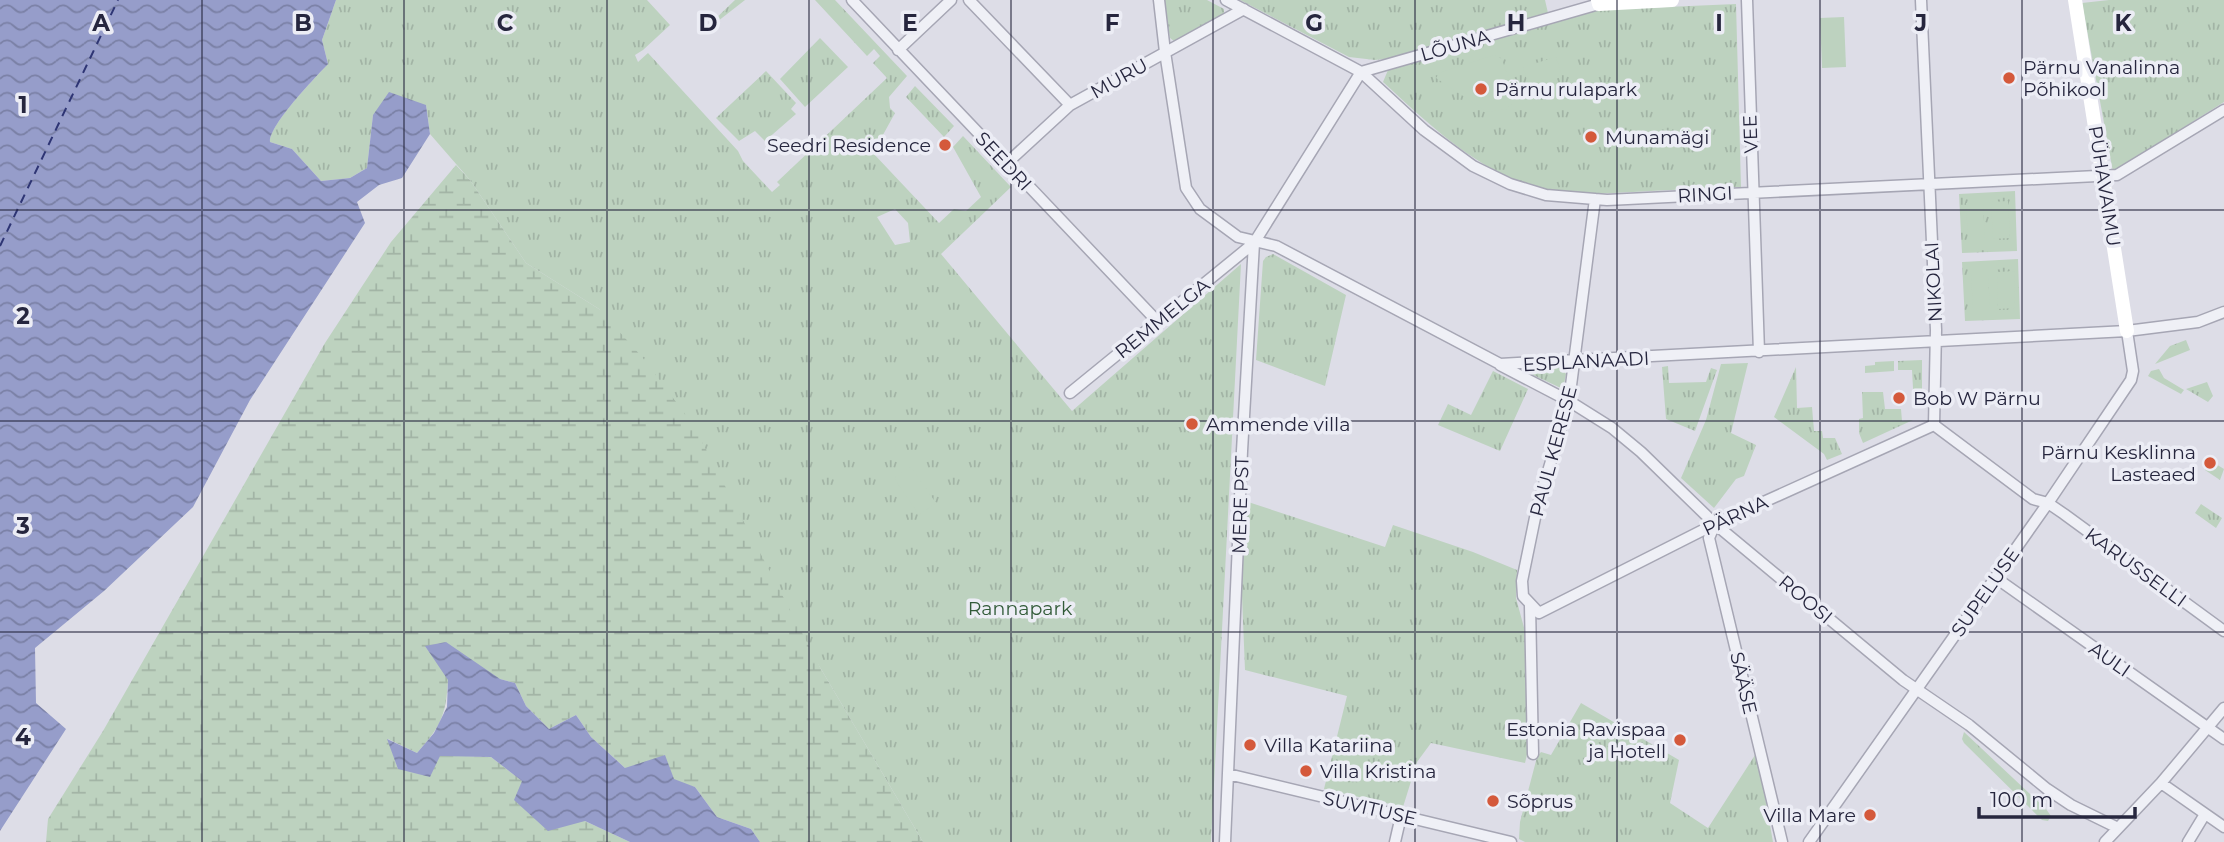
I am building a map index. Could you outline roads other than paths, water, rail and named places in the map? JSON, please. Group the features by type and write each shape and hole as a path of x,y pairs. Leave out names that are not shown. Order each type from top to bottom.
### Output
{"street":[{"name":"SEEDRI","path":"852,0 1157,321"},
{"path":"898,50 951,0"},
{"path":"968,0 1070,105"},
{"name":"ESPLANAADI","path":"1159,0 1186,188 1200,209 1238,237 1254,243 1276,246 1500,364 2127,331 2198,322 2224,312"},
{"name":"RINGI","path":"1226,0 1361,72 1424,130 1473,166 1510,184 1546,195 1595,199 2117,175 2224,110"},
{"name":"LÕUNA","path":"1361,72 1598,2 1672,0"},
{"name":"VEE","path":"1747,0 1759,352"},
{"name":"NIKOLAI","path":"1921,0 1936,340 1934,425"},
{"name":"PÜHAVAIMU","path":"2075,0 2127,331"},
{"name":"MURU","path":"1006,164 1070,105 1244,9"},
{"name":"MERE PST","path":"1225,842 1242,443 1254,243 1361,72"},
{"name":"PAUL KERESE","path":"1533,754 1530,606 1521,587 1540,496 1564,408 1569,401 1595,199"},
{"name":"REMMELGA","path":"1070,393 1254,243"},
{"name":"SUPELUSE","path":"1809,842 1996,578 2130,380 2133,371 2127,331"},
{"name":"ROOSI","path":"1500,364 1569,401 1612,428 1715,524 1916,689 1964,721 2047,789 2118,828"},
{"path":"1934,425 2033,499 2048,503"},
{"name":"PÄRNA","path":"1530,606 1539,613 1715,524 1934,425"},
{"name":"KARUSSELLI","path":"2048,503 2224,631"},
{"name":"SÄÄSE","path":"1715,524 1709,538 1782,842"},
{"name":"AULI","path":"1996,578 2224,739"},
{"path":"2105,842 2161,783 2224,708"},
{"name":"SUVITUSE","path":"1228,774 1511,842"},
{"path":"2161,783 2224,827"},
{"path":"2188,842 2205,814"},
{"path":"1395,842 1402,816"}],"water":[{"path":"0,0 336,0 322,40 328,64 284,114 270,142 292,149 321,181 350,178 367,168 373,115 389,92 426,105 430,134 402,178 379,185 357,202 365,223 250,400 193,507 104,591 35,648 36,703 66,729 0,831"},
{"path":"446,642 500,679 515,683 526,706 549,729 576,715 591,737 625,768 665,755 674,779 695,787 717,817 751,829 760,842 630,842 585,821 548,831 514,800 522,781 491,757 440,756 430,777 398,769 387,739 417,753 434,733 447,707 448,680 425,646"}],"place":[{"name":"Pärnu Vanalinna Põhikool","path":"2009,78"},
{"name":"Pärnu rulapark","path":"1481,89"},
{"name":"Munamägi","path":"1591,137"},
{"name":"Seedri Residence","path":"945,145"},
{"name":"Bob W Pärnu","path":"1899,398"},
{"name":"Ammende villa","path":"1192,424"},
{"name":"Pärnu Kesklinna Lasteaed","path":"2210,463"},
{"name":"Estonia Ravispaa ja Hotell","path":"1680,740"},
{"name":"Villa Katariina","path":"1250,745"},
{"name":"Villa Kristina","path":"1306,771"},
{"name":"Sõprus","path":"1493,801"},
{"name":"Villa Mare","path":"1870,815"}],"park label":[{"name":"Rannapark","path":"1020,608"}]}
